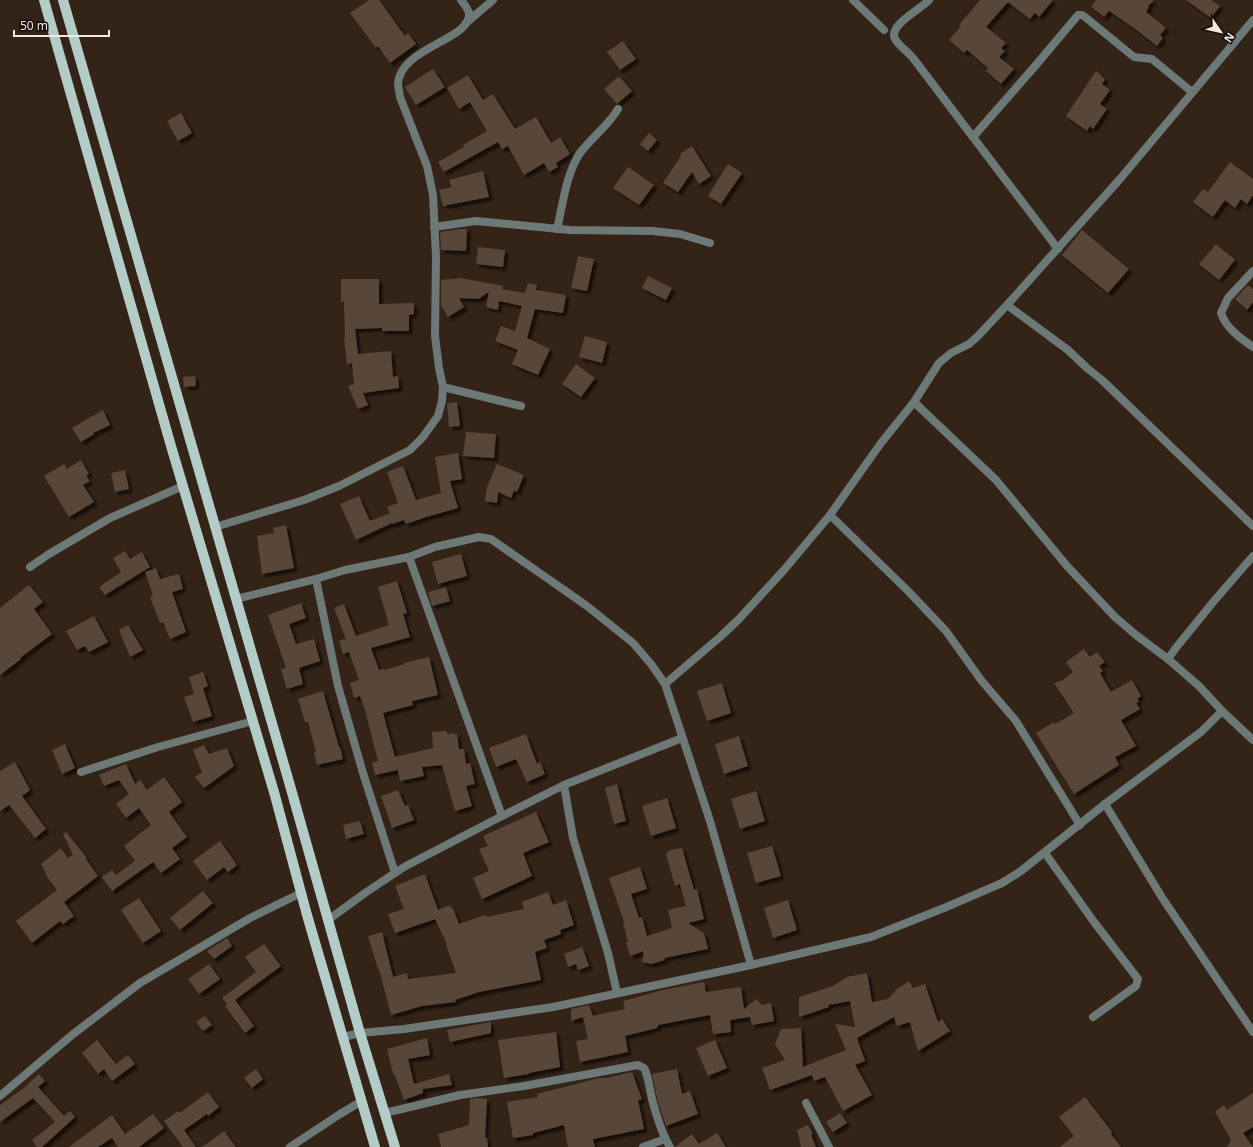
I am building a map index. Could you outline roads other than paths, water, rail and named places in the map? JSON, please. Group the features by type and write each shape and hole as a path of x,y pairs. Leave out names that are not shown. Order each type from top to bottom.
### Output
{"main road":[{"path":"44,0 183,486 253,721 301,893 375,1147"},
{"path":"63,0 216,527 360,1033 395,1147"}],"street":[{"path":"461,0 469,13 466,24"},
{"path":"216,527 304,500 339,486 410,450 423,437 438,416 442,401 443,387 435,336 436,257 433,195 427,166 400,96 398,85 400,75 403,70 415,57 425,49 462,29 493,0"},
{"path":"854,0 884,30"},
{"path":"929,0 902,21 895,31 895,39 913,58 1058,249"},
{"path":"973,137 1078,15 1085,17 1134,57 1152,59 1192,92"},
{"path":"665,684 739,619 784,570 830,515 881,443 914,402 939,363 951,353 969,344 1007,305 1120,179 1253,20"},
{"path":"557,229 565,191 580,153 613,118 618,109"},
{"path":"434,227 476,221 557,229 653,231 680,234 710,243"},
{"path":"1253,271 1228,298 1221,313 1224,322 1234,332 1253,346"},
{"path":"1007,305 1068,350 1102,380 1253,526"},
{"path":"443,387 521,406"},
{"path":"914,402 996,480 1067,566 1115,617 1199,686 1222,711 1253,740"},
{"path":"30,567 110,518 183,486"},
{"path":"830,515 908,591 946,631 981,680 1016,721 1080,825"},
{"path":"236,599 316,579 345,570 409,557 435,547 478,537 491,539 588,606 633,643 651,664 665,684 710,821 751,965"},
{"path":"1168,660 1175,649 1214,601 1253,556"},
{"path":"409,557 502,816"},
{"path":"316,579 338,686 363,773 395,873"},
{"path":"343,1037 360,1033 404,1029 553,1007 751,965 870,937 1002,883 1021,871 1201,732 1222,711"},
{"path":"82,772 158,748 253,721"},
{"path":"328,920 404,867 502,816 564,785 682,738"},
{"path":"564,785 574,838 608,953 617,993"},
{"path":"1106,804 1163,899 1253,1032"},
{"path":"1045,853 1094,922 1138,979 1136,986 1093,1017"},
{"path":"0,1096 72,1035 140,983 250,918 301,893"},
{"path":"385,1113 460,1095 524,1086 638,1065 644,1068 647,1073 650,1090 665,1139 670,1147"},
{"path":"290,1147 340,1114 362,1102"},
{"path":"806,1103 829,1147"},
{"path":"643,1147 665,1139"}]}
